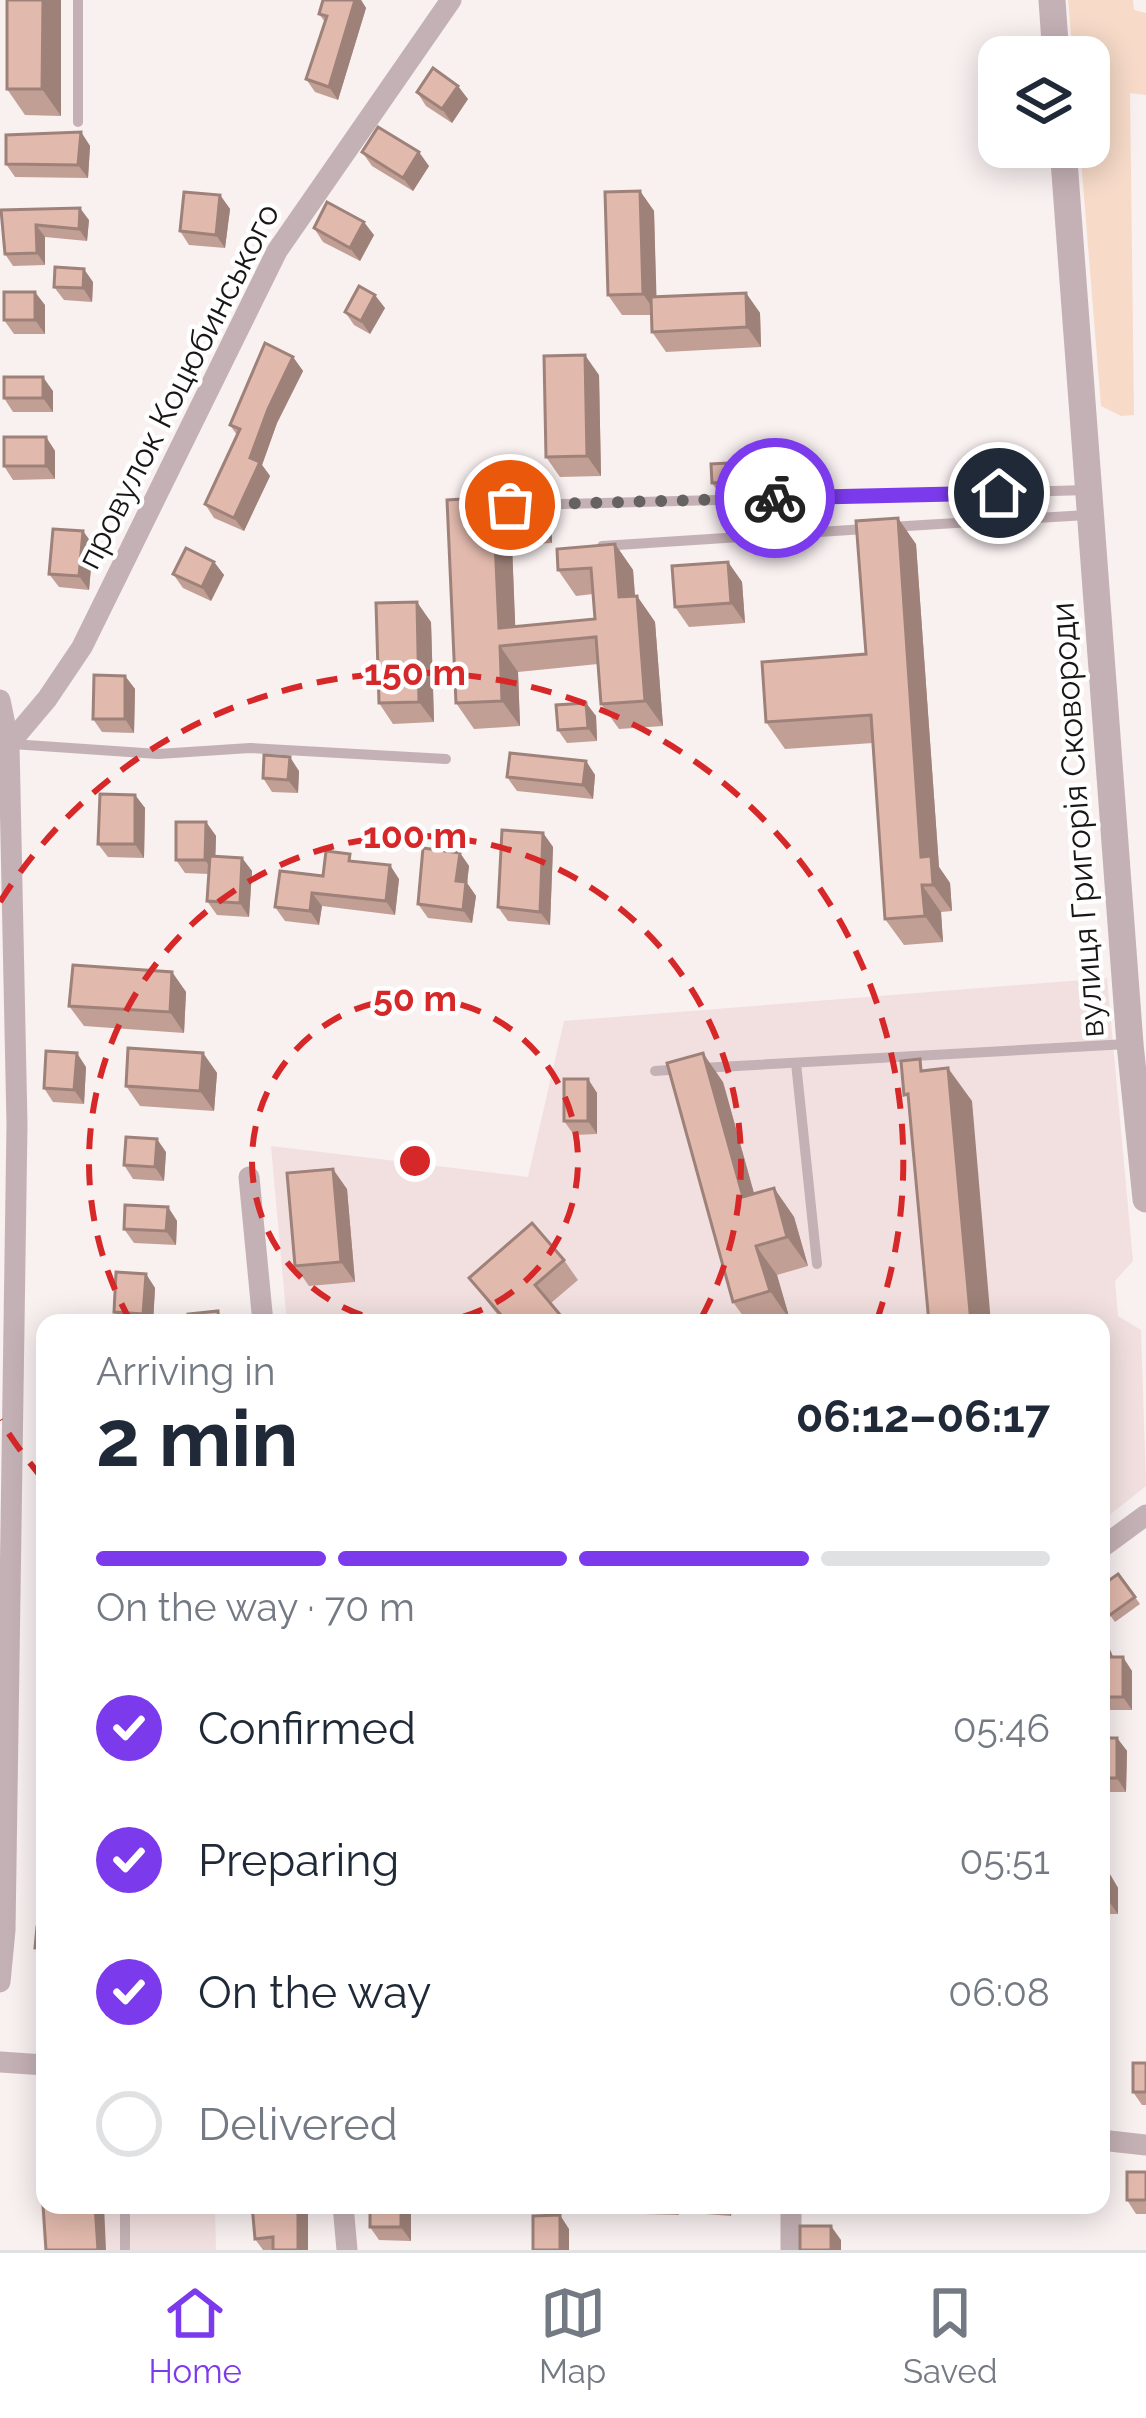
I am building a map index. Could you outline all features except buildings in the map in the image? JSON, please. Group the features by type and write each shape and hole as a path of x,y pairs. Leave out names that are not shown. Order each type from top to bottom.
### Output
{"street":[{"name":"провулок Коцюбинського","path":"9,744 47,700 82,646 277,251 451,0"},
{"path":"1052,0 1055,36"},
{"name":"вулиця Григорія Сковороди","path":"1065,168 1130,1044 1146,1199"},
{"path":"0,700 9,744 5,1930 0,1982"},
{"path":"249,1177 262,1314"},
{"path":"1110,1541 1146,1515"},
{"path":"0,2062 36,2064"},
{"path":"1110,2141 1146,2145"},
{"path":"344,2214 347,2250"},
{"path":"790,2250 791,2214"}],"lane":[{"path":"77,0 78,122"},
{"path":"510,505 1089,502"},
{"path":"593,547 1089,502"},
{"path":"9,744 158,754 250,748 446,759"},
{"path":"656,1071 1130,1044"},
{"path":"796,1063 817,1264"},
{"path":"124,2214 125,2250"}],"shaded area":[{"path":"1068,0 1133,0 1134,10 1146,13 1146,95 1130,93 1134,415 1121,416 1101,406 1082,168 1110,168 1110,36 1071,36"},
{"path":"1107,978 1133,1261 1115,1281 1118,1316 1141,1330 1146,1486 1110,1515 1110,1314 286,1314 271,1146 528,1177 564,1021"},
{"path":"41,2214 215,2214 216,2250 44,2250"}],"way so far":[{"path":"510,505 775,498"}],"route":[{"path":"775,498 999,493"}]}
